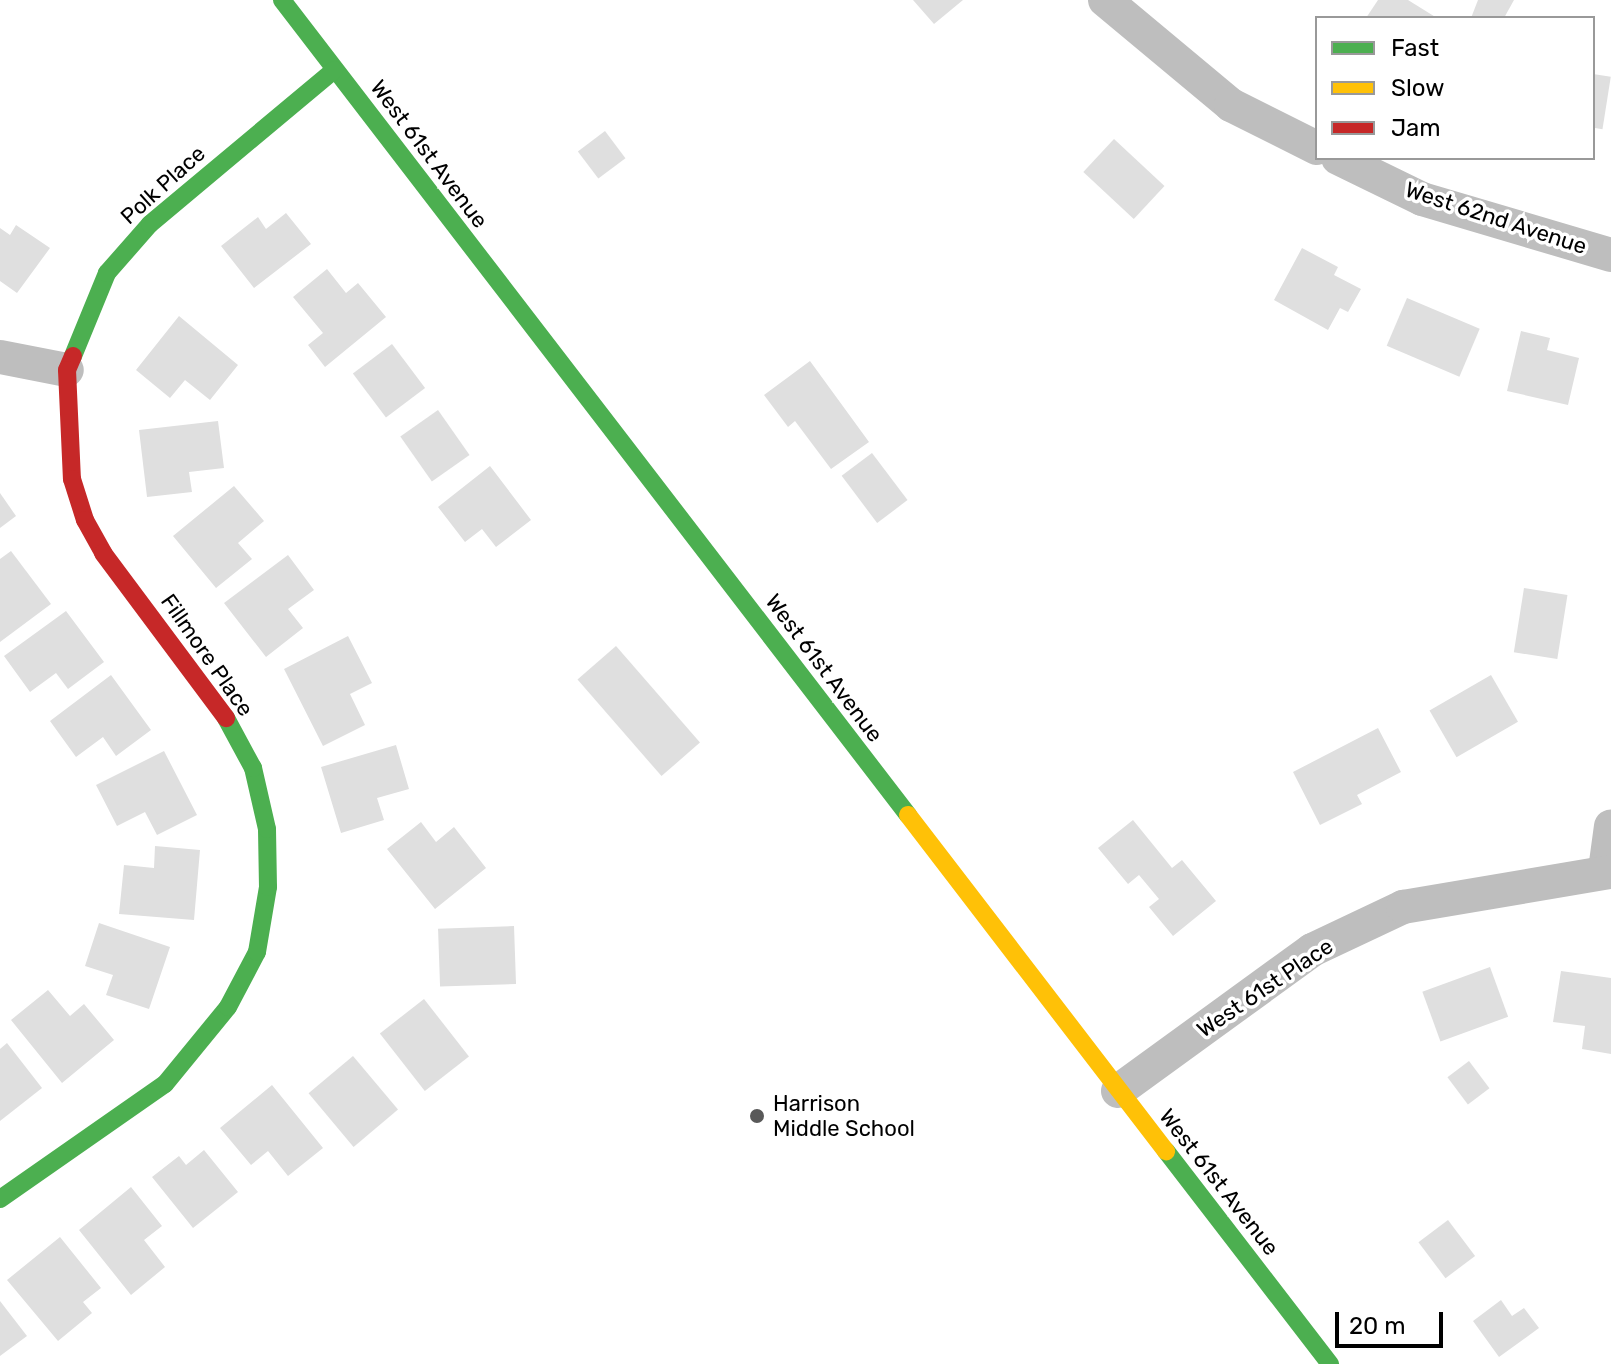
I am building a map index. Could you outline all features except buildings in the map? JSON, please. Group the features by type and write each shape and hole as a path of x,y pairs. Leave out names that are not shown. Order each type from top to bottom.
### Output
{"main road":[{"name":"West 61st Avenue","path":"282,0 1330,1364"},
{"name":"Polk Place","path":"67,370 107,273 150,224 334,70"},
{"name":"Fillmore Place","path":"0,1199 165,1084 188,1059 228,1007 257,952 268,887 267,829 253,768 218,704 103,553 85,520 72,479 67,370"}],"street":[{"path":"1105,0 1231,105 1315,147"},
{"name":"West 62nd Avenue","path":"1342,160 1422,199 1611,255"},
{"path":"0,357 67,370"},
{"path":"1608,871 1611,826"},
{"name":"West 61st Place","path":"1118,1091 1312,950 1403,907 1608,871"}],"traffic: fast":[{"path":"282,0 908,815"},
{"path":"73,356 107,273 150,224 334,70"},
{"path":"0,1199 165,1084 228,1007 257,952 268,887 267,829 253,768 226,718"},
{"path":"1166,1151 1330,1364"}],"traffic: slow":[{"path":"908,815 1166,1151"}],"traffic: jam":[{"path":"73,356 67,370 72,479 85,520 103,553 226,718"}],"place":[{"name":"Harrison Middle School","path":"757,1116"}]}
